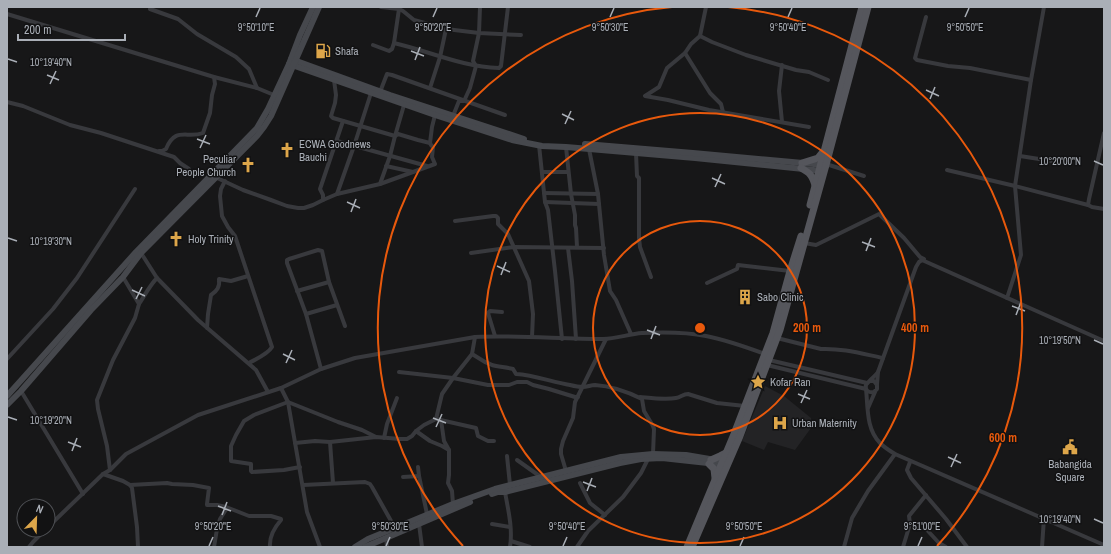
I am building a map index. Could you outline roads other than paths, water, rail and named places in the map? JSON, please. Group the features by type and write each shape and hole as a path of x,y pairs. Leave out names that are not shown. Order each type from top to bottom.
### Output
{"main road":[{"path":"692,547 724,463 726,452 745,406 777,338 804,243 856,43 862,7"},
{"path":"687,547 715,479 740,436 767,360 774,328 790,271 815,185 823,167 824,151 868,7"},
{"path":"815,185 810,173 802,165 818,158 824,151"},
{"path":"715,479 714,469 710,462 726,452"}],"street":[{"path":"7,405 19,388 130,258 213,176 257,136 264,127 288,77 300,35 313,7"},
{"path":"7,396 19,388 123,277 142,253 257,128 265,116 274,95 292,62 299,52 319,7"},
{"path":"381,7 403,11 414,20 446,29 479,33 521,35"},
{"path":"453,116 460,101 464,101 470,88 476,66 473,61 479,33 480,7"},
{"path":"394,43 476,66 499,68 501,66 508,7"},
{"path":"706,7 700,36 691,44 685,53 667,68 659,87 644,96 809,127"},
{"path":"1007,298 1021,255 1015,186 1044,7"},
{"path":"150,9 178,19 197,34 236,57 249,69 257,88"},
{"path":"373,46 389,51 392,49 399,10"},
{"path":"7,14 214,77 257,88 274,95"},
{"path":"926,17 915,58 917,60 948,66 970,68 1031,80"},
{"path":"430,88 440,57 446,29"},
{"path":"700,36 746,55 782,66 809,72 828,80"},
{"path":"299,52 305,67 334,80 404,105 512,140 539,146 589,148 747,162 802,165"},
{"path":"685,53 710,93 722,104 723,112"},
{"path":"292,62 522,138 543,142 618,146 823,167 864,176"},
{"path":"782,66 779,91 782,122"},
{"path":"288,77 305,67"},
{"path":"380,92 387,74 506,115"},
{"path":"155,151 162,151 166,149 172,138 183,134 198,135 203,133 210,113 215,84 214,77"},
{"path":"334,80 336,95 331,116 333,118 395,136 398,134 430,143"},
{"path":"337,194 372,93"},
{"path":"7,102 23,106 70,125 101,133 174,157 189,169"},
{"path":"380,184 390,156 404,105"},
{"path":"213,176 287,206 298,208 313,205 337,194 380,184 435,164 432,157 433,146 430,143 434,115"},
{"path":"323,200 323,195 320,189 343,121"},
{"path":"1088,205 1088,199 1104,133"},
{"path":"337,141 428,166"},
{"path":"539,146 544,202 548,210 562,339"},
{"path":"566,147 578,247"},
{"path":"589,148 598,194 610,291 616,300 631,334"},
{"path":"636,153 637,176 639,178 640,247 651,277"},
{"path":"1020,156 1058,162"},
{"path":"386,166 413,172"},
{"path":"947,170 1104,209"},
{"path":"542,172 568,172"},
{"path":"225,181 221,189 220,196 222,216 235,236 272,347 267,353 249,363"},
{"path":"7,359 53,308 77,278 135,189"},
{"path":"544,193 598,194"},
{"path":"544,202 599,204"},
{"path":"804,243 816,245 879,214 904,238 920,257 1104,341"},
{"path":"455,221 496,216 498,218 498,224 508,234 529,281 532,314 532,337"},
{"path":"471,253 514,247 604,248"},
{"path":"568,248 576,339"},
{"path":"321,369 306,314 296,291 287,260 289,258 318,250 322,251 337,305 345,326"},
{"path":"142,253 158,278 198,320 256,370 268,392"},
{"path":"868,408 878,388 878,372 916,266 922,260 933,264"},
{"path":"707,283 737,269 738,265 790,271"},
{"path":"207,328 209,305 212,295 218,290 220,283 219,279 231,281 248,276"},
{"path":"123,277 139,304"},
{"path":"110,470 107,446 97,400 113,360 135,318 139,304 153,282 158,278"},
{"path":"296,291 330,282"},
{"path":"306,314 337,305"},
{"path":"495,336 488,313 490,311 502,312"},
{"path":"56,519 126,454 198,415 281,388 321,369 355,358 475,337 495,336 606,339 631,334 683,333 706,336 743,346 767,360 866,389 870,393 875,392"},
{"path":"436,419 442,394 472,354 475,337"},
{"path":"777,338 821,349 857,352 883,358"},
{"path":"566,471 561,449 563,441 572,423 575,404 606,339"},
{"path":"472,354 492,365 513,370 516,374 524,374 569,385 583,387 595,385 647,398 675,398 688,394 717,403 745,406"},
{"path":"767,360 868,382 874,381 877,384"},
{"path":"399,372 453,378 488,385 509,385 517,382 527,382 578,398"},
{"path":"878,372 868,382 866,389 869,420 872,432 879,442 895,454 910,462 1044,518 1104,545"},
{"path":"19,388 82,494"},
{"path":"281,388 288,402 307,512 320,547"},
{"path":"578,547 588,531 624,497 641,473 650,456 654,429 644,411 642,399 636,396"},
{"path":"384,438 387,424 397,398"},
{"path":"300,467 284,470 252,472 251,464 230,460 231,446 244,421 254,415 288,402 362,430 376,437"},
{"path":"295,443 315,441 330,442 376,437 407,439 424,425 436,419 476,428 478,436 494,442"},
{"path":"442,420 444,441 449,450 448,483 452,491 453,504"},
{"path":"416,431 430,441 449,450"},
{"path":"330,442 333,483"},
{"path":"844,547 852,518 868,490 895,454"},
{"path":"507,456 510,485"},
{"path":"355,547 427,514 495,489 621,457 650,456 724,463"},
{"path":"365,547 465,504 498,492 505,492 650,456"},
{"path":"517,460 541,477"},
{"path":"910,462 907,472 911,478 967,547"},
{"path":"418,467 418,476 427,514"},
{"path":"103,474 130,485 167,483 209,488 207,504 217,505 249,516 271,516 280,519 281,520 271,536 270,547"},
{"path":"403,477 418,476"},
{"path":"303,485 365,482 370,484 395,528"},
{"path":"580,483 590,503 605,515"},
{"path":"130,485 132,488 138,547"},
{"path":"505,492 510,527 510,547"},
{"path":"903,547 910,524 910,516 926,495"},
{"path":"214,547 220,519 227,508"},
{"path":"1042,547 1044,518"},
{"path":"419,524 422,547"},
{"path":"492,524 510,527"},
{"path":"927,530 939,545 946,547"},
{"path":"29,547 37,538"},
{"path":"386,538 387,547"},
{"path":"421,540 426,547"},
{"path":"511,541 530,547"}],"place":[{"name":"Shafa","path":"323,51"},
{"name":"ECWA Goodnews Bauchi","path":"287,150"},
{"name":"Peculiar People Church","path":"248,165"},
{"name":"Holy Trinity","path":"176,239"},
{"name":"Sabo Clinic","path":"745,297"},
{"name":"Kofar Ran","path":"758,382"},
{"name":"Urban Maternity","path":"780,423"},
{"name":"Babangida Square","path":"1070,447"}]}
